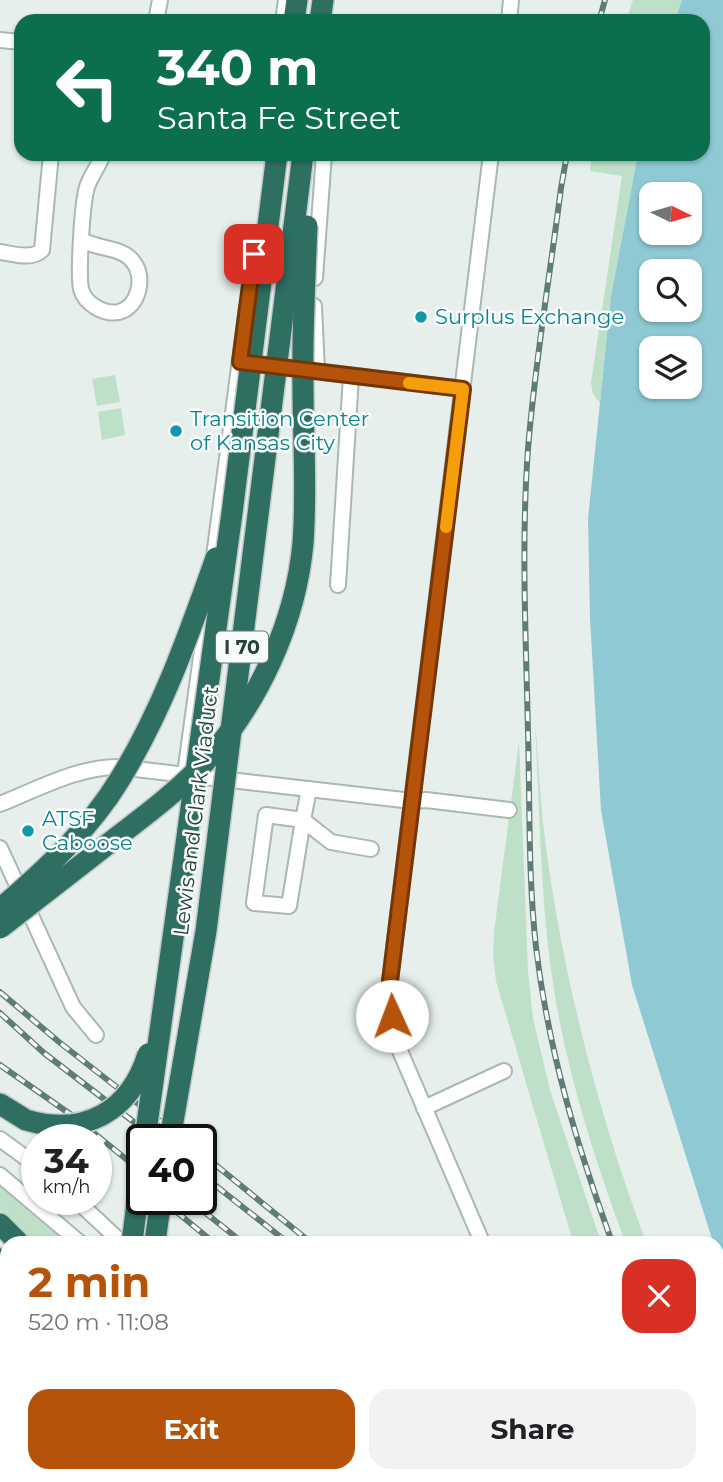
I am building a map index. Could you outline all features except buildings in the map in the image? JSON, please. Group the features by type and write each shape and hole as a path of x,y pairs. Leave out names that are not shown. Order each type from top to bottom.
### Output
{"highway":[{"name":"I 70","path":"147,1124 232,513 276,161"},
{"name":"Lewis and Clark Viaduct","path":"173,1124 206,931 302,161"},
{"path":"0,928 147,813 205,762 242,715 278,642 298,582 306,499 303,345 309,161"},
{"path":"0,909 65,849 120,781 160,707 180,660 232,513"},
{"path":"0,1104 26,1120 44,1125 86,1123 107,1113 122,1101 137,1081 162,1004"},
{"path":"133,1236 136,1215"},
{"path":"156,1236 159,1215"}],"street":[{"path":"0,252 31,256 38,255 43,250 50,161"},
{"path":"82,240 124,253 140,272 138,293 130,305 120,312 105,311 87,300 81,289 82,240 86,191 100,161"},
{"path":"185,774 266,161"},
{"path":"317,371 313,313 324,161"},
{"path":"479,1236 400,1051 392,1016 390,981 490,161"},
{"path":"240,362 463,389"},
{"path":"338,585 351,376"},
{"path":"0,804 99,767 509,810"},
{"path":"309,789 303,820 289,906 254,902 266,816 303,820 331,842 371,849"},
{"path":"0,848 74,1007 96,1035"},
{"path":"425,1108 504,1071"},
{"path":"0,1139 21,1154"},
{"path":"0,1175 72,1236"},
{"path":"92,1215 115,1236"}],"green space":[{"path":"633,0 682,0 677,14 628,14"},
{"path":"591,161 637,161 611,296 600,403 593,394 591,383 622,176 590,171"},
{"path":"115,375 120,402 97,406 92,379"},
{"path":"121,408 125,435 102,440 98,412"},
{"path":"535,723 545,840 572,993 612,1144 644,1236 623,1236 584,1121 555,996 541,860"},
{"path":"519,741 528,971 533,1018 550,1090 599,1236 571,1236 496,981 494,932"},
{"path":"0,1185 21,1202 21,1215 37,1215 63,1236 27,1236 0,1210"}],"water":[{"path":"682,0 723,0 723,1236 711,1236 632,985 601,810 590,618 588,519 611,296 637,161 710,161 710,14 677,14"}],"railway":[{"path":"601,14 605,0"},
{"path":"566,161 539,351 526,484 525,591 530,867 541,985 556,1060 587,1170 610,1236"},
{"path":"0,992 164,1124"},
{"path":"0,1013 44,1053 136,1124"},
{"path":"0,1065 73,1116 126,1159"},
{"path":"217,1166 303,1236"},
{"path":"217,1187 279,1236"},
{"path":"180,1215 206,1236"},
{"path":"208,1215 234,1236"}],"slow traffic":[{"path":"409,383 463,389 446,527"}],"place":[{"name":"Surplus Exchange","path":"421,317"},
{"name":"Transition Center of Kansas City","path":"176,431"},
{"name":"ATSF Caboose","path":"28,831"}],"route":[{"path":"254,254 240,362 463,389 390,981 392,1016"}]}
